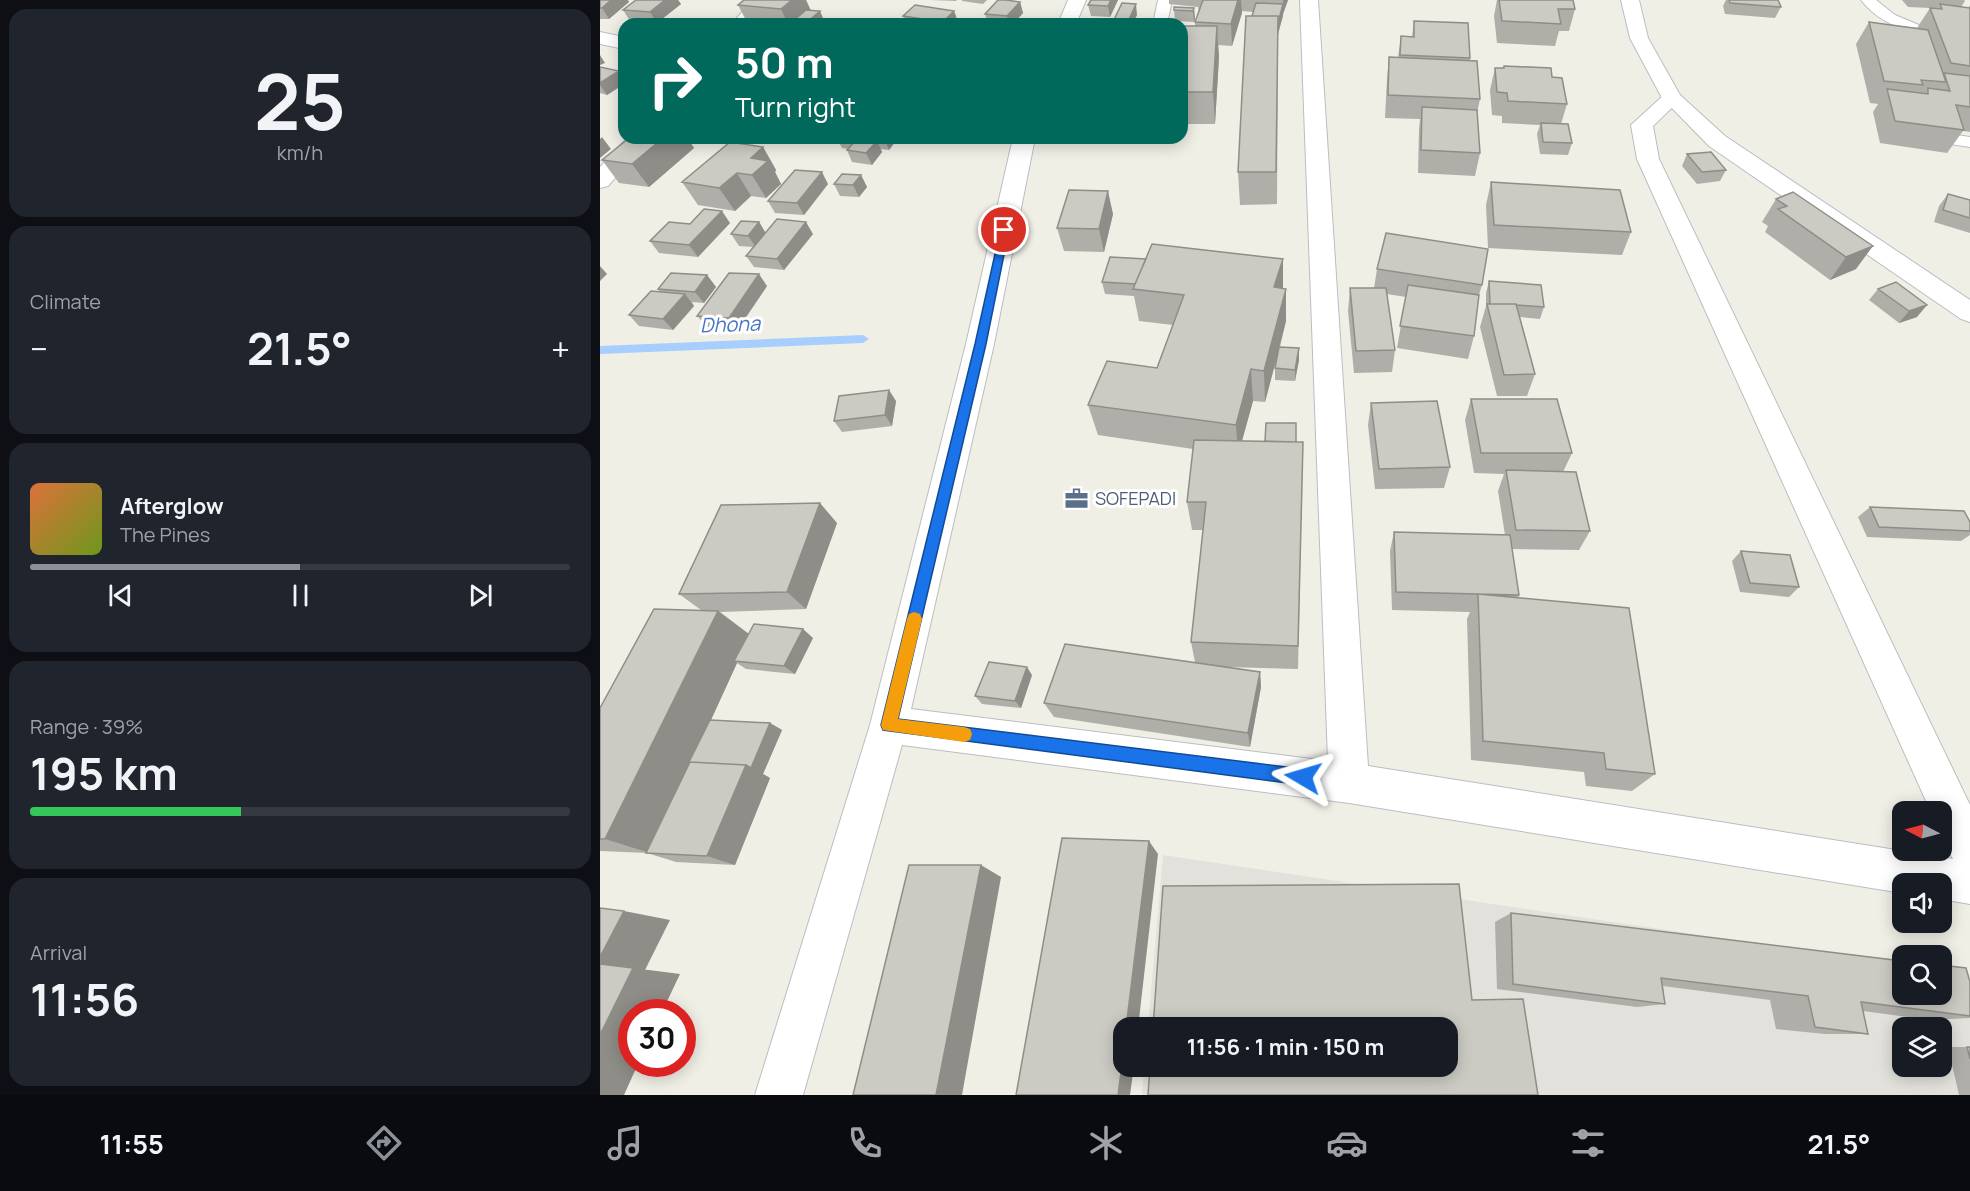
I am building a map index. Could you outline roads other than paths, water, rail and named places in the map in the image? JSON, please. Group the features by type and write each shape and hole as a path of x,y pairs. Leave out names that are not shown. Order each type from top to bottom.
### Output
{"street":[{"path":"746,18 761,0"},
{"path":"1070,18 1077,0"},
{"path":"1309,0 1349,783"},
{"path":"1630,0 1639,38 1672,98 1717,141 1970,313"},
{"path":"600,38 618,42"},
{"path":"1672,98 1641,125 1648,159 1970,850"},
{"path":"600,181 634,144"},
{"path":"779,1095 889,725 980,344 1023,144"},
{"path":"889,725 1349,783 1970,882"}],"lane":[{"path":"1161,18 1165,0"},
{"path":"1868,0 1876,10 1898,24 1970,38"},
{"path":"1914,134 1970,142"}],"waterway":[{"name":"Dhona","path":"600,350 863,339"}],"place":[{"name":"SOFEPADI","path":"1077,498"}]}
